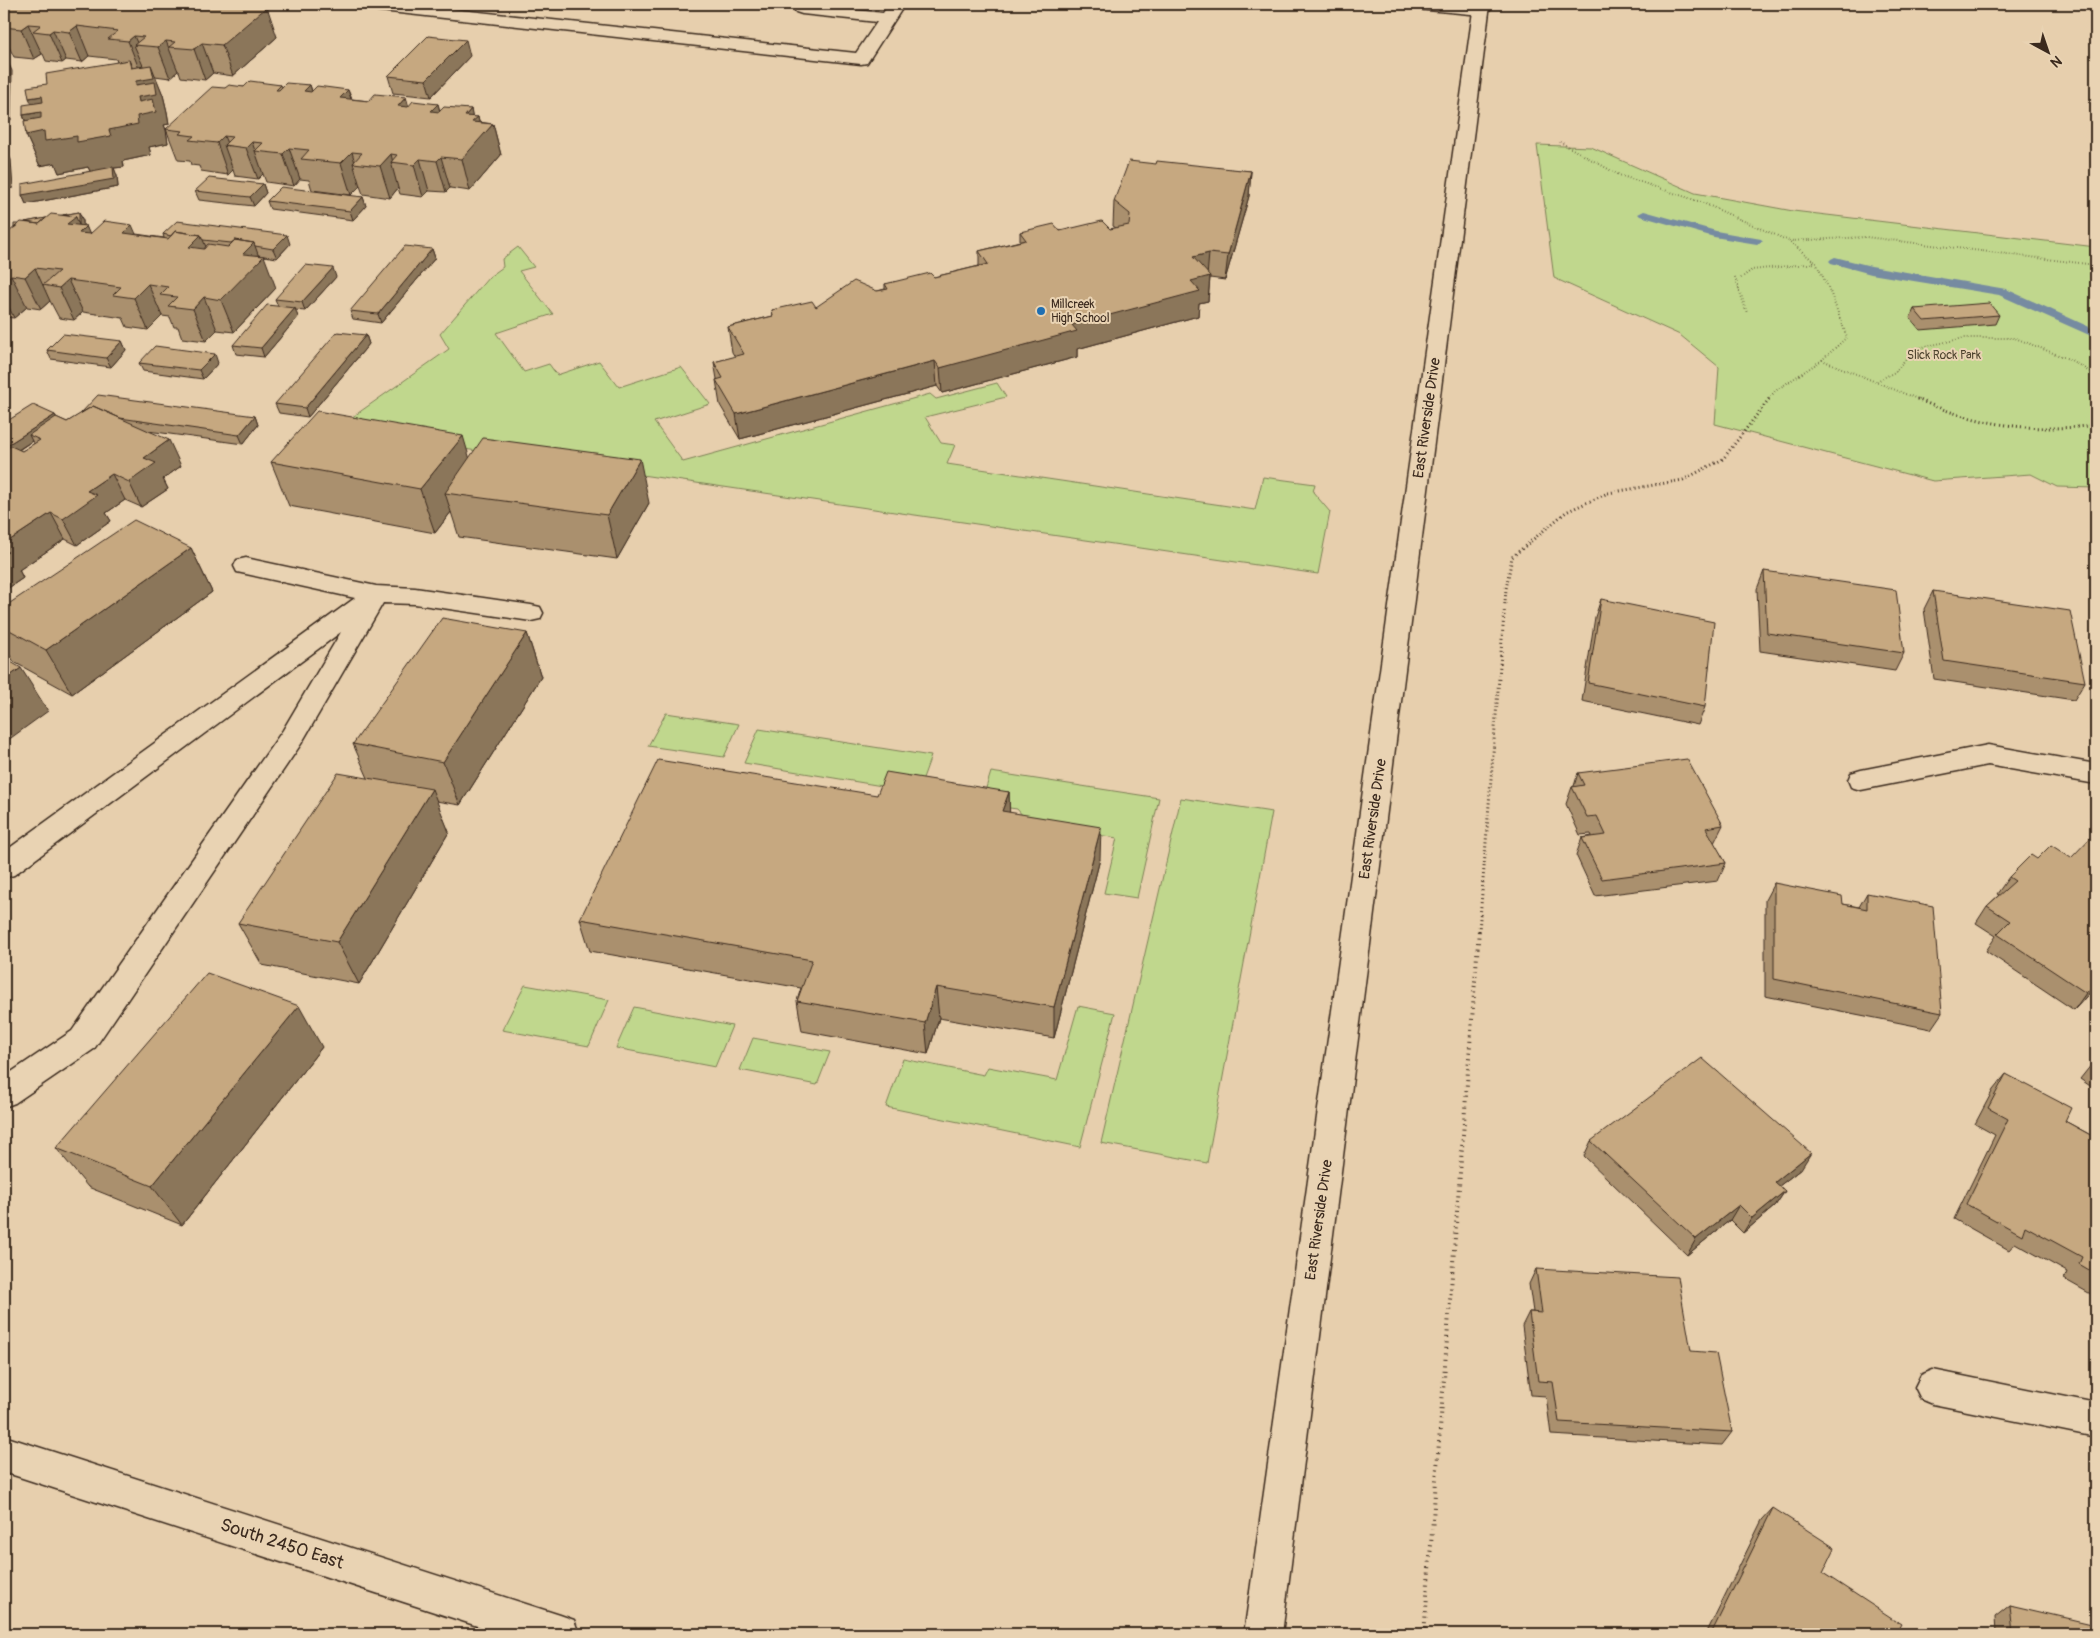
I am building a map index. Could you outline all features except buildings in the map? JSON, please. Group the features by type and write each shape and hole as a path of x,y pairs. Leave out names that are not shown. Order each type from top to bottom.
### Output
{"main road":[{"path":"374,4 372,5 860,59 892,11"},
{"path":"1417,4 1482,7"},
{"name":"East Riverside Drive","path":"1263,1634 1482,7"},
{"path":"802,9 892,11"},
{"path":"246,566 376,594 415,596 531,613"},
{"path":"4,867 376,594"},
{"path":"4,1094 83,1040 292,737 376,594"},
{"path":"1861,780 1988,755 2096,774"},
{"path":"1933,1387 2096,1420"},
{"name":"South 2450 East","path":"4,1454 560,1634"}],"path":[{"path":"1424,1634 1506,599 1512,557 1566,512 1608,493 1683,480 1723,458 1775,391 1822,360 1847,337 1829,288 1816,263 1789,241 1701,202 1619,175 1560,142"},
{"path":"1789,241 1866,236 2035,259 2096,265"},
{"path":"1741,278 1752,270 1816,263"},
{"path":"1735,277 1747,313"},
{"path":"1877,381 1895,372 1914,349 1964,338 2015,338 2071,360 2096,376"},
{"path":"1822,360 1939,408 1997,425 2065,429 2096,425"}],"green space":[{"name":"Slick Rock Park","path":"1537,145 1591,147 1695,193 1793,211 2096,247 2096,488 2057,487 2031,474 1933,481 1715,424 1719,367 1680,335 1554,278"},
{"path":"518,247 534,267 519,271 553,314 496,333 524,372 549,364 557,375 599,361 619,387 681,367 710,404 654,422 683,462 930,394 936,399 997,383 1006,397 925,417 941,443 955,445 947,464 1255,510 1263,477 1315,484 1313,492 1330,512 1318,574 334,430 449,349 440,334 489,277 503,267 502,259"},
{"path":"666,713 739,724 724,757 648,746"},
{"path":"759,729 931,756 918,792 744,763"},
{"path":"991,772 1159,798 1137,898 1104,893 1117,838 1030,824 1017,809 981,804"},
{"path":"1181,798 1272,812 1207,1163 1101,1143"},
{"path":"525,985 609,1000 589,1046 502,1030"},
{"path":"1078,1006 1115,1013 1080,1147 886,1107 903,1059 984,1075 988,1067 1057,1080"},
{"path":"634,1007 732,1026 715,1067 616,1048"},
{"path":"753,1038 830,1052 817,1085 740,1070"}],"waterway":[{"path":"1644,214 1714,234 1757,241"},
{"path":"1835,261 1871,270 2002,292 2096,334"}],"place":[{"name":"Millcreek High School","path":"1041,311"}]}
